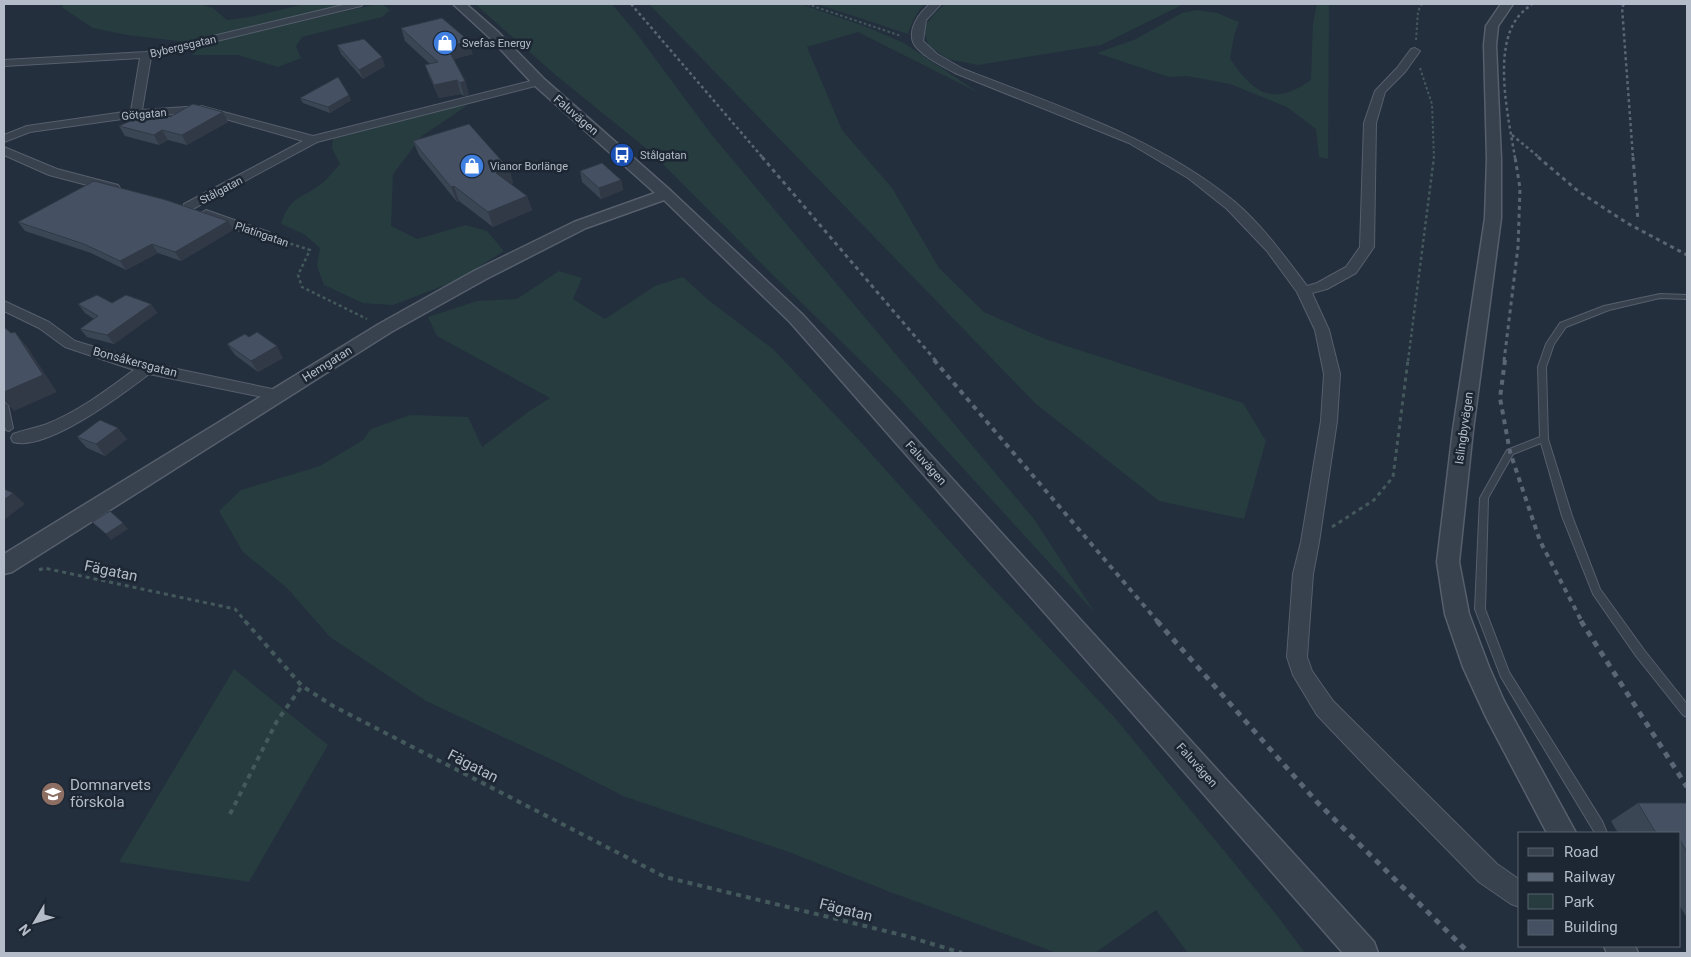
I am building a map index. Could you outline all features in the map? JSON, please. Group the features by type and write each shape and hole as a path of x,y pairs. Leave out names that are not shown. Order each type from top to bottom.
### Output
{"street":[{"name":"Bybergsgatan","path":"4,64 146,55 358,4"},
{"name":"Faluvägen","path":"459,4 494,35 538,82 666,194 796,318 1363,953"},
{"path":"936,4 927,11 918,26 918,42 933,56 959,71 1133,141 1192,175 1232,206 1272,248 1304,291 1322,330 1332,374 1329,421 1310,542 1303,574 1297,657 1303,675 1325,708 1488,874 1518,894"},
{"name":"Islingbyvägen","path":"1507,4 1496,17 1492,26 1490,45 1494,159 1493,218 1462,440 1448,562 1457,614 1476,667 1495,709 1561,832"},
{"path":"1304,291 1322,286 1350,270 1367,247 1370,123 1380,91 1401,70 1415,51"},
{"path":"136,114 146,55"},
{"name":"Stålgatan","path":"184,206 313,140 538,82"},
{"name":"Götgatan","path":"4,139 27,129 136,114 201,109 313,140"},
{"path":"4,151 53,172 130,192"},
{"name":"Hemgatan","path":"4,565 385,328 480,274 580,225 666,194"},
{"name":"Platingatan","path":"184,206 264,236"},
{"name":"Bonsåkersgatan","path":"4,305 44,325 70,344 146,368 277,395"},
{"path":"11,430 37,435 77,415 146,368"}],"lane":[{"path":"1687,298 1660,296 1607,308 1563,325 1550,344 1542,367 1544,439 1567,516 1596,591 1640,653 1687,712"},
{"path":"4,405 11,430"},
{"path":"1544,439 1510,452 1484,498 1480,609 1505,674 1598,826 1600,832"}],"path":[{"path":"807,4 918,42"},
{"path":"1310,542 1374,500 1393,477 1434,160 1432,104 1415,51 1418,11 1422,4"},
{"name":"Platingatan","path":"264,236 310,250 298,275 302,287 385,328"},
{"name":"Fägatan","path":"36,570 44,568 235,609 302,686 341,710 665,877 906,936 962,953"},
{"path":"230,814 277,721 302,686"}],"green space":[{"path":"62,4 200,4 213,8 227,20 250,17 305,4 346,4 186,42 127,35 93,28 63,8"},
{"path":"382,4 390,10 382,17 302,37 296,46 301,58 278,67 238,55 192,55 200,45"},
{"path":"475,4 612,4 637,34 711,134 1034,519 1095,613 899,398 652,153 558,77"},
{"path":"649,4 800,4 864,26 904,43 979,93 858,32 807,47 842,130 892,188 939,268 984,312 1045,339 1243,403 1266,441 1244,519 1159,501 1036,404"},
{"path":"817,4 926,4 917,13 908,34"},
{"path":"945,4 1184,4 1101,45 978,65 948,59 929,46 923,29 934,14"},
{"path":"1317,4 1329,4 1328,159 1319,157 1316,129 1287,107 1230,84 1187,76 1169,77 1097,53 1136,39 1182,13 1197,10 1217,13 1239,22 1234,36 1230,59 1239,71 1256,88 1265,93 1285,93 1311,80 1313,23"},
{"path":"468,105 422,136 393,174 391,226 417,239 466,225 487,231 504,251 458,280 393,305 363,303 324,285 317,266 320,248 304,234 281,224 293,203 324,182 340,164 332,148 333,139 445,109"},
{"path":"559,271 582,278 573,299 605,319 655,286 683,277 707,299 773,349 857,438 970,564 1115,718 1276,914 1305,953 1188,953 1156,910 1095,953 1057,953 890,892 789,852 623,796 559,763 426,701 330,637 287,588 243,552 219,511 241,490 320,466 363,440 371,429 410,415 468,417 482,447 528,412 550,398 437,336 428,317 477,301 517,299"},
{"path":"234,669 328,745 249,882 119,862"}],"building":[{"path":"442,18 469,41 447,47 465,81 460,83 457,80 434,85 425,65 438,62 401,28"},
{"path":"364,39 382,57 359,70 337,45"},
{"path":"338,77 349,95 328,107 300,98"},
{"path":"193,104 223,112 182,135 162,130 154,135 119,126 153,111 170,117"},
{"path":"469,124 509,169 496,173 527,196 488,212 454,186 451,187 413,141"},
{"path":"602,163 621,180 599,188 580,171"},
{"path":"94,181 166,200 228,221 175,252 152,244 120,261 84,244 18,222"},
{"path":"97,295 112,303 126,295 151,304 107,335 80,329 98,316 78,304"},
{"path":"4,327 11,333 15,332 43,375 4,392"},
{"path":"257,332 277,346 251,361 227,344 245,334 249,337"},
{"path":"100,420 118,428 96,444 77,437"},
{"path":"4,489 13,493 4,500"},
{"path":"110,511 123,523 106,534 92,522"},
{"path":"1638,803 1687,803 1687,852 1681,842 1681,832 1655,832"}],"railway":[{"path":"631,4 763,158"},
{"path":"1515,158 1506,105 1504,66 1510,31 1518,17 1532,4"},
{"path":"1624,4 1622,7 1633,158"},
{"path":"1512,135 1540,158"},
{"path":"762,157 936,361"},
{"path":"1504,361 1518,247 1520,188 1515,157"},
{"path":"1538,157 1578,191 1627,223 1687,255"},
{"path":"1633,157 1638,221"},
{"path":"934,360 1158,622"},
{"path":"1505,360 1500,398 1510,452 1540,541 1582,622"},
{"path":"1157,621 1317,802 1469,953"},
{"path":"1581,621 1687,787"}],"place":[{"name":"Svefas Energy","path":"445,43"},
{"name":"Stålgatan","path":"622,155"},
{"name":"Vianor Borlänge","path":"472,166"},
{"name":"Domnarvets förskola","path":"53,794"}]}
